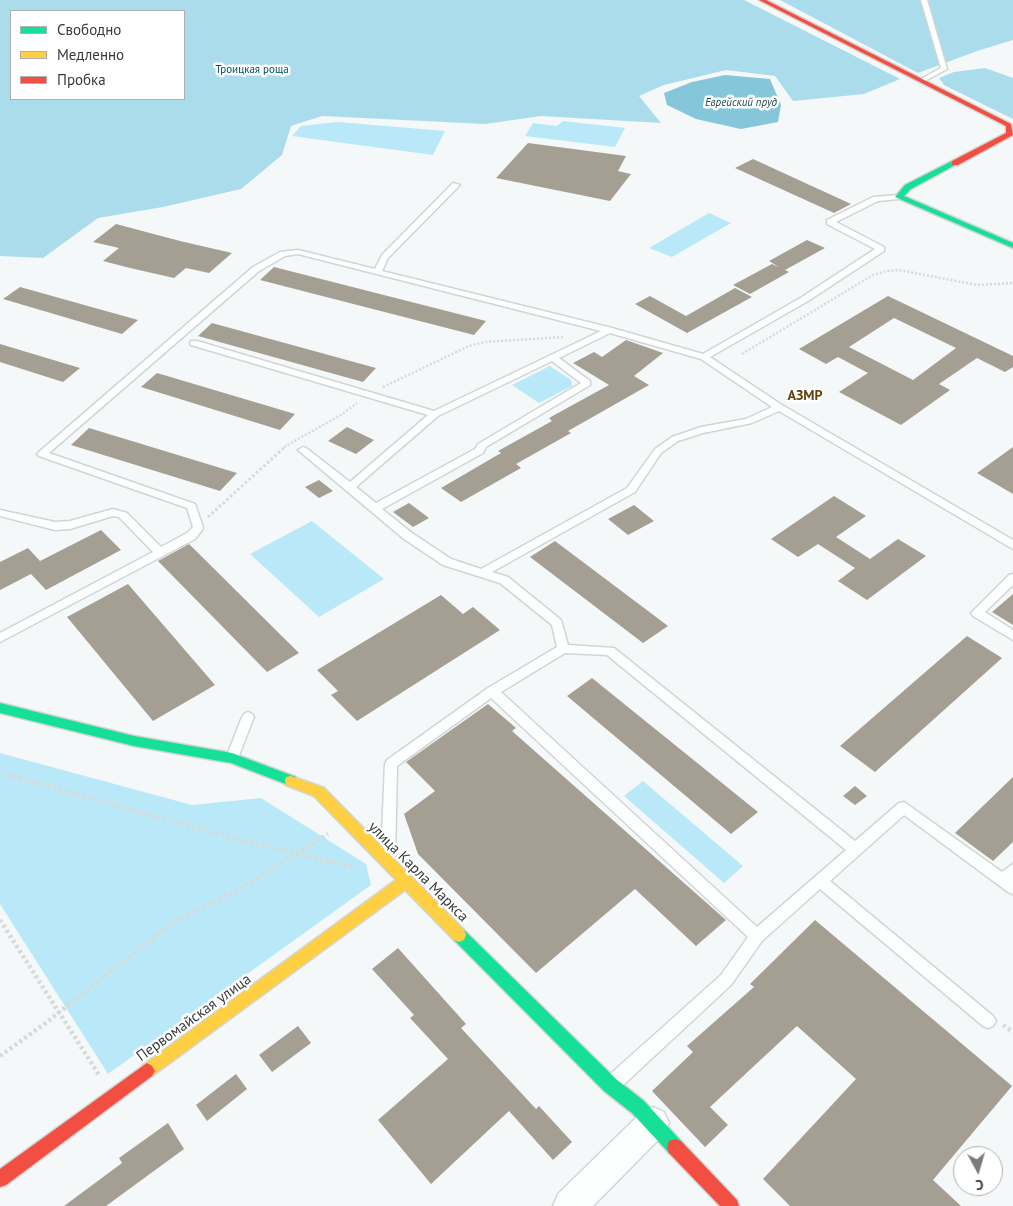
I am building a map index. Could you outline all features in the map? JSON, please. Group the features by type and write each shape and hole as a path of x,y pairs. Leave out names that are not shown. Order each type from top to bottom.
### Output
{"street":[{"path":"762,0 1009,125 1010,134 908,188 899,197 1013,246"},
{"name":"улица Карла Маркса","path":"0,708 134,741 232,758 319,792 405,882 610,1085 638,1107 730,1206"},
{"name":"Первомайская улица","path":"0,1179 405,882"},
{"path":"570,1206 653,1123"}],"lane":[{"path":"923,80 944,69 924,0"},
{"path":"377,272 385,257 456,185"},
{"path":"704,357 805,299 881,249 830,222 876,199 899,197"},
{"path":"0,638 191,536 198,527 191,506 42,454 256,269 277,257 298,252 609,330 704,357 779,407 1013,545"},
{"path":"350,487 435,414 609,330"},
{"path":"194,343 435,414"},
{"path":"375,508 480,450 482,446 587,383 552,357"},
{"path":"482,573 631,490 658,451 675,439 701,430 749,421 779,407"},
{"path":"303,450 408,536 447,562 504,580 557,623 563,649"},
{"path":"0,513 55,526 70,525 113,512 123,515 160,553"},
{"path":"1013,578 977,613 1013,636"},
{"path":"388,864 391,764 492,692 563,649 610,651 856,850"},
{"path":"492,692 757,936"},
{"path":"232,758 248,717"},
{"path":"610,1085 726,980 757,936 904,807 1008,884 1013,870"},
{"path":"820,881 988,1021"}],"path":[{"path":"742,354 873,275 887,270 899,270 977,285 1013,283"},
{"path":"198,527 288,444 341,415 368,394 469,346 485,342 598,335"},
{"path":"0,772 295,855 362,869"},
{"path":"0,1056 58,1014 176,920 238,890 347,822"},
{"path":"0,920 58,1014 113,1096"}],"shaded area":[{"path":"563,121 625,128 615,147 525,136 533,123 557,126"},
{"path":"338,122 445,131 433,155 292,136 301,126"},
{"path":"709,213 731,223 672,257 649,248"},
{"path":"550,366 571,380 572,386 539,403 512,385"},
{"path":"312,521 384,579 319,617 250,554"},
{"path":"0,753 192,805 261,798 366,864 371,885 108,1074 0,904"},
{"path":"643,781 743,866 724,883 624,796"}],"green space":[{"name":"Троицкая роща","path":"0,0 744,0 900,79 864,94 793,101 775,76 726,70 664,85 639,96 661,123 541,116 485,124 322,116 291,126 282,155 241,189 163,207 98,218 43,258 0,256"},
{"path":"780,0 1013,0 1013,40 918,73"},
{"path":"985,68 1013,78 1013,119 944,85 939,78 954,72"}],"water":[{"name":"Еврейский пруд","path":"725,75 770,79 781,105 778,122 741,129 696,119 667,105 664,93 692,82"}],"building":[{"path":"528,143 626,156 618,171 631,174 610,201 496,178"},
{"path":"753,159 851,204 834,213 735,168"},
{"path":"116,224 232,253 209,273 186,268 174,278 130,268 103,261 119,248 93,242"},
{"path":"807,240 825,248 785,270 789,272 750,294 733,285 772,264 779,267 769,261"},
{"path":"274,267 486,321 474,335 260,280"},
{"path":"20,287 138,320 122,334 3,299"},
{"path":"735,288 752,297 687,333 635,304 650,296 686,316"},
{"path":"888,296 1013,356 1013,367 1005,372 977,358 939,384 950,390 901,425 839,392 868,373 838,357 826,364 799,349","holes":["894,318 956,348 913,380 849,347"]},
{"path":"212,323 376,368 363,382 198,336"},
{"path":"626,340 663,353 634,376 649,385 568,431 571,433 516,464 521,468 461,502 441,488 501,453 498,451 552,421 549,418 609,385 573,363 594,352 602,357"},
{"path":"0,344 80,368 63,382 0,362"},
{"path":"157,373 295,414 280,430 141,387"},
{"path":"347,427 374,440 356,454 328,441"},
{"path":"89,428 237,473 220,491 71,445"},
{"path":"1013,447 1013,494 977,473"},
{"path":"319,480 333,491 319,498 305,487"},
{"path":"834,496 866,516 836,537 870,559 898,539 926,556 867,600 838,581 855,568 818,544 798,557 771,539"},
{"path":"409,503 429,518 413,527 393,512"},
{"path":"634,505 654,521 628,535 608,519"},
{"path":"101,530 121,550 46,590 31,574 0,590 0,562 28,548 40,561"},
{"path":"555,541 668,626 643,643 530,557"},
{"path":"189,544 299,653 267,672 158,561"},
{"path":"128,584 215,685 153,721 67,617"},
{"path":"1013,594 1013,625 992,612"},
{"path":"441,595 463,614 473,607 500,630 357,721 331,695 338,691 317,670"},
{"path":"967,636 1002,658 875,772 840,746"},
{"path":"592,678 758,812 731,834 567,696"},
{"path":"488,704 516,728 512,731 726,920 696,946 635,889 536,973 418,854 404,814 435,791 406,762"},
{"path":"1013,777 1013,842 993,861 955,833"},
{"path":"855,786 867,796 855,805 843,796"},
{"path":"815,920 1012,1086 962,1146 953,1146 953,1156 933,1180 961,1206 790,1206 763,1179 856,1079 797,1026 710,1107 728,1125 705,1147 652,1091 693,1052 687,1046 754,987 750,984"},
{"path":"398,948 466,1024 461,1028 536,1109 539,1106 572,1142 553,1160 509,1111 431,1184 378,1120 448,1059 410,1018 414,1015 372,969"},
{"path":"298,1026 311,1043 272,1072 259,1055"},
{"path":"236,1074 247,1089 207,1121 196,1105"},
{"path":"168,1123 184,1149 106,1206 64,1206 122,1163 119,1158"}],"traffic: fast":[{"path":"955,163 908,187 899,197 1013,246"},
{"path":"0,708 134,741 232,758 291,781"},
{"path":"459,935 610,1085 638,1107 675,1147"}],"traffic: slow":[{"path":"291,781 319,792 459,935"},
{"path":"147,1071 405,882"}],"traffic: jam":[{"path":"762,0 1009,125 1010,134 955,163"},
{"path":"0,1179 147,1071"},
{"path":"675,1147 731,1206"}],"district":[{"name":"АЗМР","path":"805,396"}]}
